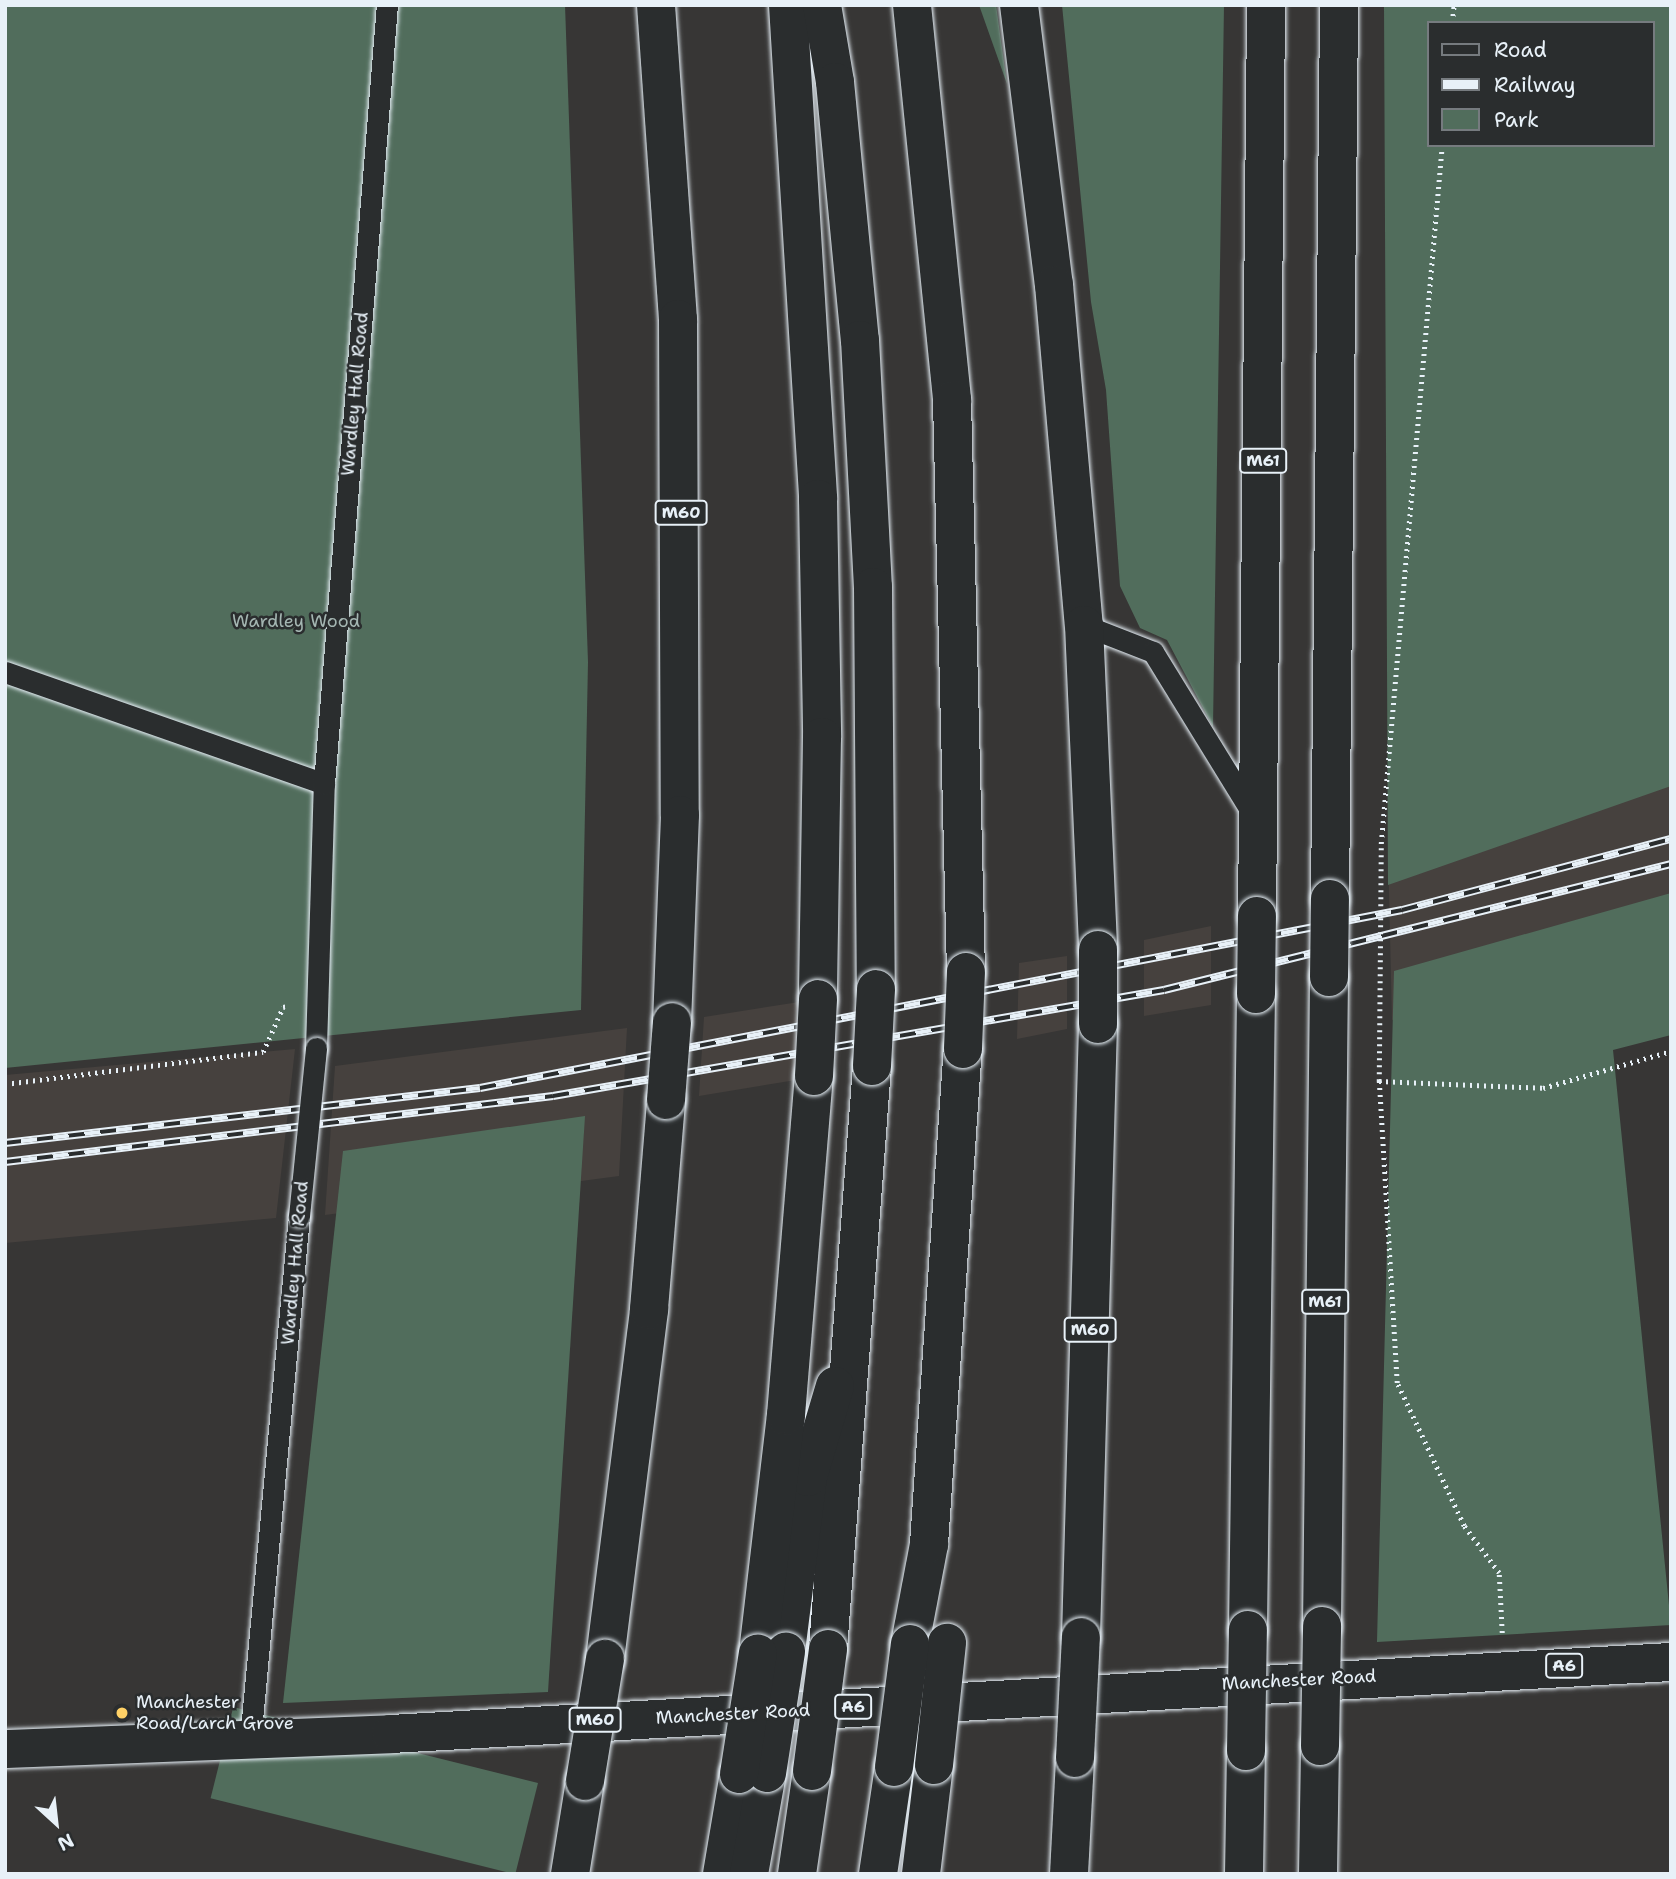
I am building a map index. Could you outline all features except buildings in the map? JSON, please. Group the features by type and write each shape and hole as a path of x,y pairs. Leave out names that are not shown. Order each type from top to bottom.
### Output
{"main road":[{"name":"M60","path":"570,1874 605,1659 649,1309 673,1022 680,801 678,332 656,5"},
{"path":"772,1652 786,1415 814,1076 818,999 822,737 818,499 788,5"},
{"path":"797,1874 828,1649 855,1317 876,989 873,587 860,340 835,82 822,5"},
{"path":"912,5 952,400 966,972 929,1544 928,1643 934,1765 922,1874"},
{"name":"M60","path":"1019,5 1054,285 1084,625 1098,950 1081,1637 1069,1874"},
{"name":"M61","path":"1244,1874 1259,825 1266,5"},
{"name":"M61","path":"1318,1874 1339,5"},
{"path":"749,1874 753,1774 772,1652 808,1477 855,1317"},
{"path":"878,1874 894,1766 928,1643"},
{"name":"Manchester Road","path":"5,1749 250,1741 1504,1669 1671,1662"},
{"path":"722,1874 753,1774"}],"lane":[{"name":"Wardley Hall Road","path":"250,1741 320,1004 324,784 387,5"},
{"path":"1084,625 1153,652 1259,825"},
{"path":"5,672 324,784"}],"path":[{"path":"1442,147 1381,844 1380,1081 1396,1383 1464,1526 1499,1573 1504,1669"},
{"path":"5,1084 263,1052 283,1006 320,1004"},
{"path":"1380,1081 1543,1088 1671,1051"}],"shaded area":[{"path":"1671,769 1671,946 1392,1020 1388,849"},
{"path":"1211,926 1211,1005 1144,1016 1144,940"},
{"path":"1067,956 1067,1029 1017,1039 1019,963"},
{"path":"799,1002 796,1080 699,1096 704,1017"},
{"path":"627,1028 619,1176 325,1215 335,1066"},
{"path":"295,1049 276,1218 5,1243 5,1075"}],"green space":[{"name":"Wardley Wood","path":"5,5 565,5 588,662 581,1010 5,1068"},
{"path":"979,5 996,5 1007,84"},
{"path":"1062,5 1224,5 1213,727 1167,640 1140,628 1120,586 1106,390 1091,302"},
{"path":"1384,5 1671,5 1671,786 1388,885"},
{"path":"1671,893 1671,1035 1613,1050 1671,1625 1377,1642 1394,971"},
{"path":"585,1116 548,1692 283,1703 343,1151"},
{"path":"233,1707 538,1783 515,1874 211,1798"}],"railway":[{"path":"5,1143 480,1088 1402,910 1671,839"},
{"path":"5,1162 553,1096 1164,990 1671,864"}],"place":[{"name":"Manchester Road/Larch Grove","path":"122,1713"}]}
